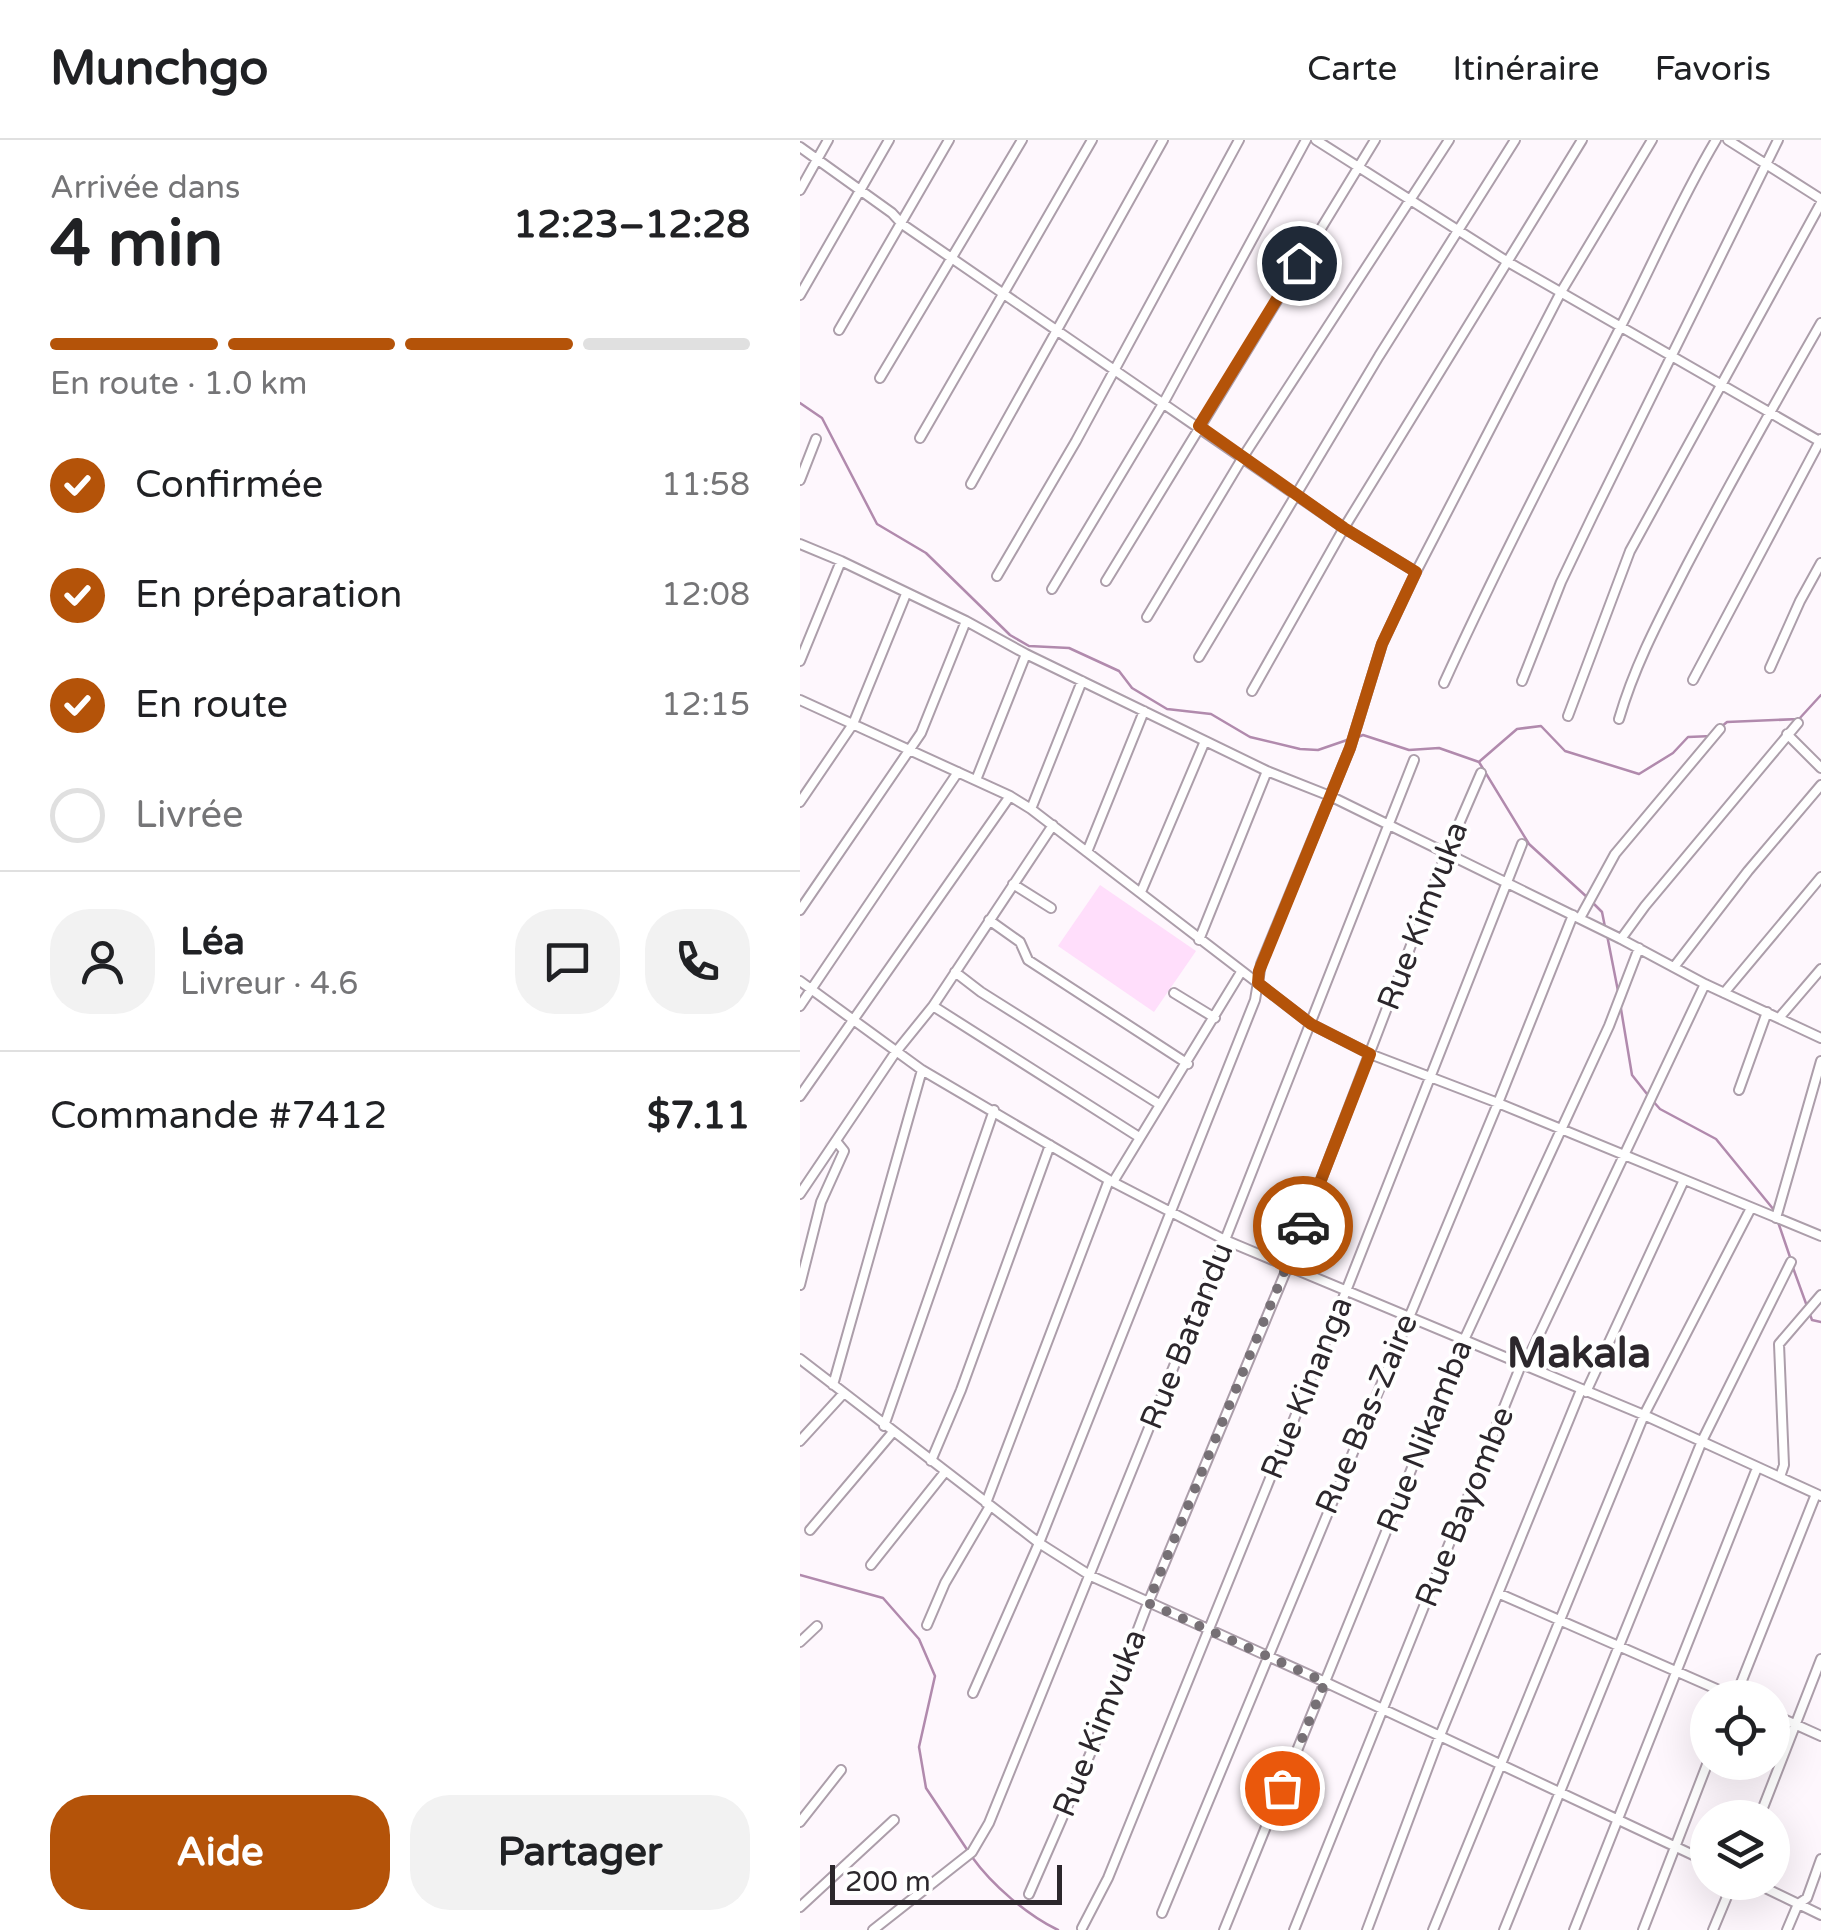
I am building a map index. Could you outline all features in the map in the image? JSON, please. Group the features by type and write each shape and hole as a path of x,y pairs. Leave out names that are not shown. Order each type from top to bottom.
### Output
{"street":[{"path":"800,190 828,140"},
{"path":"800,295 889,140"},
{"path":"839,330 949,140"},
{"path":"880,378 1022,140"},
{"path":"920,438 1092,140"},
{"path":"971,484 1163,140"},
{"path":"998,576 1239,140"},
{"path":"1052,589 1164,402 1306,140"},
{"path":"1316,140 1508,262 1821,441 1693,680"},
{"path":"1106,580 1375,140"},
{"path":"1147,617 1243,457 1449,140"},
{"path":"1199,657 1515,140"},
{"path":"1252,691 1344,528 1582,140"},
{"path":"973,1692 1039,1544 1255,1000 1262,964 1330,796 1382,644 1561,292 1652,140"},
{"path":"1444,683 1498,564 1620,328 1688,186 1716,140"},
{"path":"1568,716 1630,550 1821,202 1728,140"},
{"path":"1522,681 1562,582 1778,140"},
{"path":"800,147 902,224 1058,332 1344,528 1416,572"},
{"path":"1619,719 1646,646 1821,323"},
{"path":"800,480 816,439"},
{"path":"800,544 966,620 1026,654 1267,771 1330,796 1821,1038"},
{"path":"800,661 841,560"},
{"path":"1770,668 1821,563"},
{"path":"800,802 853,724 906,594"},
{"path":"800,910 920,733 966,620"},
{"path":"976,780 1026,654"},
{"path":"1032,810 1082,681"},
{"path":"801,702 1010,796 1311,1024 1370,1054 1821,1236"},
{"path":"1087,852 1144,711"},
{"path":"1621,939 1798,723"},
{"name":"Rue Bas-Zaire","path":"1162,1913 1576,916 1615,854 1720,729"},
{"path":"1787,734 1821,768"},
{"path":"1141,892 1205,741"},
{"name":"Rue Batandu","path":"873,1930 969,1854 1005,1788 1414,760"},
{"path":"1199,940 1267,771"},
{"path":"800,1006 958,772"},
{"name":"Rue Kimvuka","path":"1029,1894 1094,1745 1148,1603 1288,1266 1481,772"},
{"path":"1674,967 1821,785"},
{"path":"800,1096 1010,796"},
{"path":"800,1194 1053,825"},
{"name":"Rue Kinanga","path":"1082,1928 1108,1878 1522,844"},
{"path":"1724,993 1821,877"},
{"path":"1013,884 1052,908"},
{"path":"989,920 1020,942 1028,960 1188,1064"},
{"name":"Rue Nikamba","path":"1224,1930 1464,1340 1609,1026 1639,948"},
{"path":"1779,1018 1821,969"},
{"path":"955,972 1159,1104"},
{"path":"928,1625 944,1583 988,1504 1111,1182 1188,1064 1240,972"},
{"path":"800,981 922,1070 1111,1182 1170,1212 1226,1240 1644,1415 1818,1495 1742,1680"},
{"name":"Rue Bayombe","path":"1294,1930 1521,1365 1532,1352 1705,984"},
{"path":"1174,993 1215,1018"},
{"path":"932,1006 1139,1137"},
{"path":"1739,1090 1767,1012"},
{"path":"1776,1218 1821,1061"},
{"path":"833,1385 922,1070"},
{"path":"884,1426 994,1110"},
{"path":"800,1285 820,1202 844,1151 836,1141"},
{"path":"931,1461 962,1390 1050,1145"},
{"path":"1366,1930 1440,1738 1583,1391 1684,1180"},
{"path":"1433,1930 1644,1415 1751,1208"},
{"path":"1504,1930 1702,1441 1791,1262"},
{"path":"1780,1477 1784,1465 1779,1344 1821,1295"},
{"path":"800,1360 1039,1544 1091,1576 1690,1854"},
{"path":"800,1442 843,1394"},
{"path":"810,1530 893,1432"},
{"path":"1574,1930 1756,1468"},
{"path":"871,1565 946,1472"},
{"path":"1500,1594 1693,1680"},
{"path":"800,1642 817,1626"},
{"path":"1766,1800 1821,1658"},
{"path":"1790,1722 1821,1736"},
{"path":"800,1822 841,1770"},
{"path":"1644,1930 1701,1780"},
{"path":"800,1907 894,1820"},
{"path":"1787,1930 1798,1904 1807,1898 1821,1860"},
{"path":"1713,1930 1726,1900"},
{"path":"1790,1900 1821,1915"}],"shaded area":[{"path":"1100,885 1196,951 1154,1012 1058,946"}],"waterway":[{"path":"800,403 822,418 877,524 926,553 1010,635 1029,646 1069,648 1119,671 1132,688 1167,709 1211,714 1250,737 1318,750 1350,739"},
{"path":"1721,727 1727,722 1799,719 1821,695"},
{"path":"1480,761 1517,729 1541,726 1565,751 1639,774 1673,753 1688,737 1712,736"},
{"path":"1358,737 1363,735 1409,750 1439,748 1479,762 1529,844 1588,898"},
{"path":"1594,904 1602,912 1605,927"},
{"path":"1607,935 1618,991"},
{"path":"1620,1003 1632,1075 1647,1094"},
{"path":"1652,1100 1660,1109 1716,1139 1774,1210"},
{"path":"1778,1222 1790,1257"},
{"path":"1792,1265 1812,1320 1821,1322"},
{"path":"800,1575 883,1598 919,1639 935,1676 919,1747 926,1788 968,1851"},
{"path":"972,1857 1011,1898 1058,1930"}],"way so far":[{"path":"1282,1788 1325,1682 1148,1603 1303,1226"}],"district":[{"name":"Makala","path":"1579,1353"}],"route":[{"path":"1299,263 1199,426 1344,528 1416,572 1382,644 1350,748 1259,971 1258,983 1311,1024 1370,1054 1303,1226"}]}
